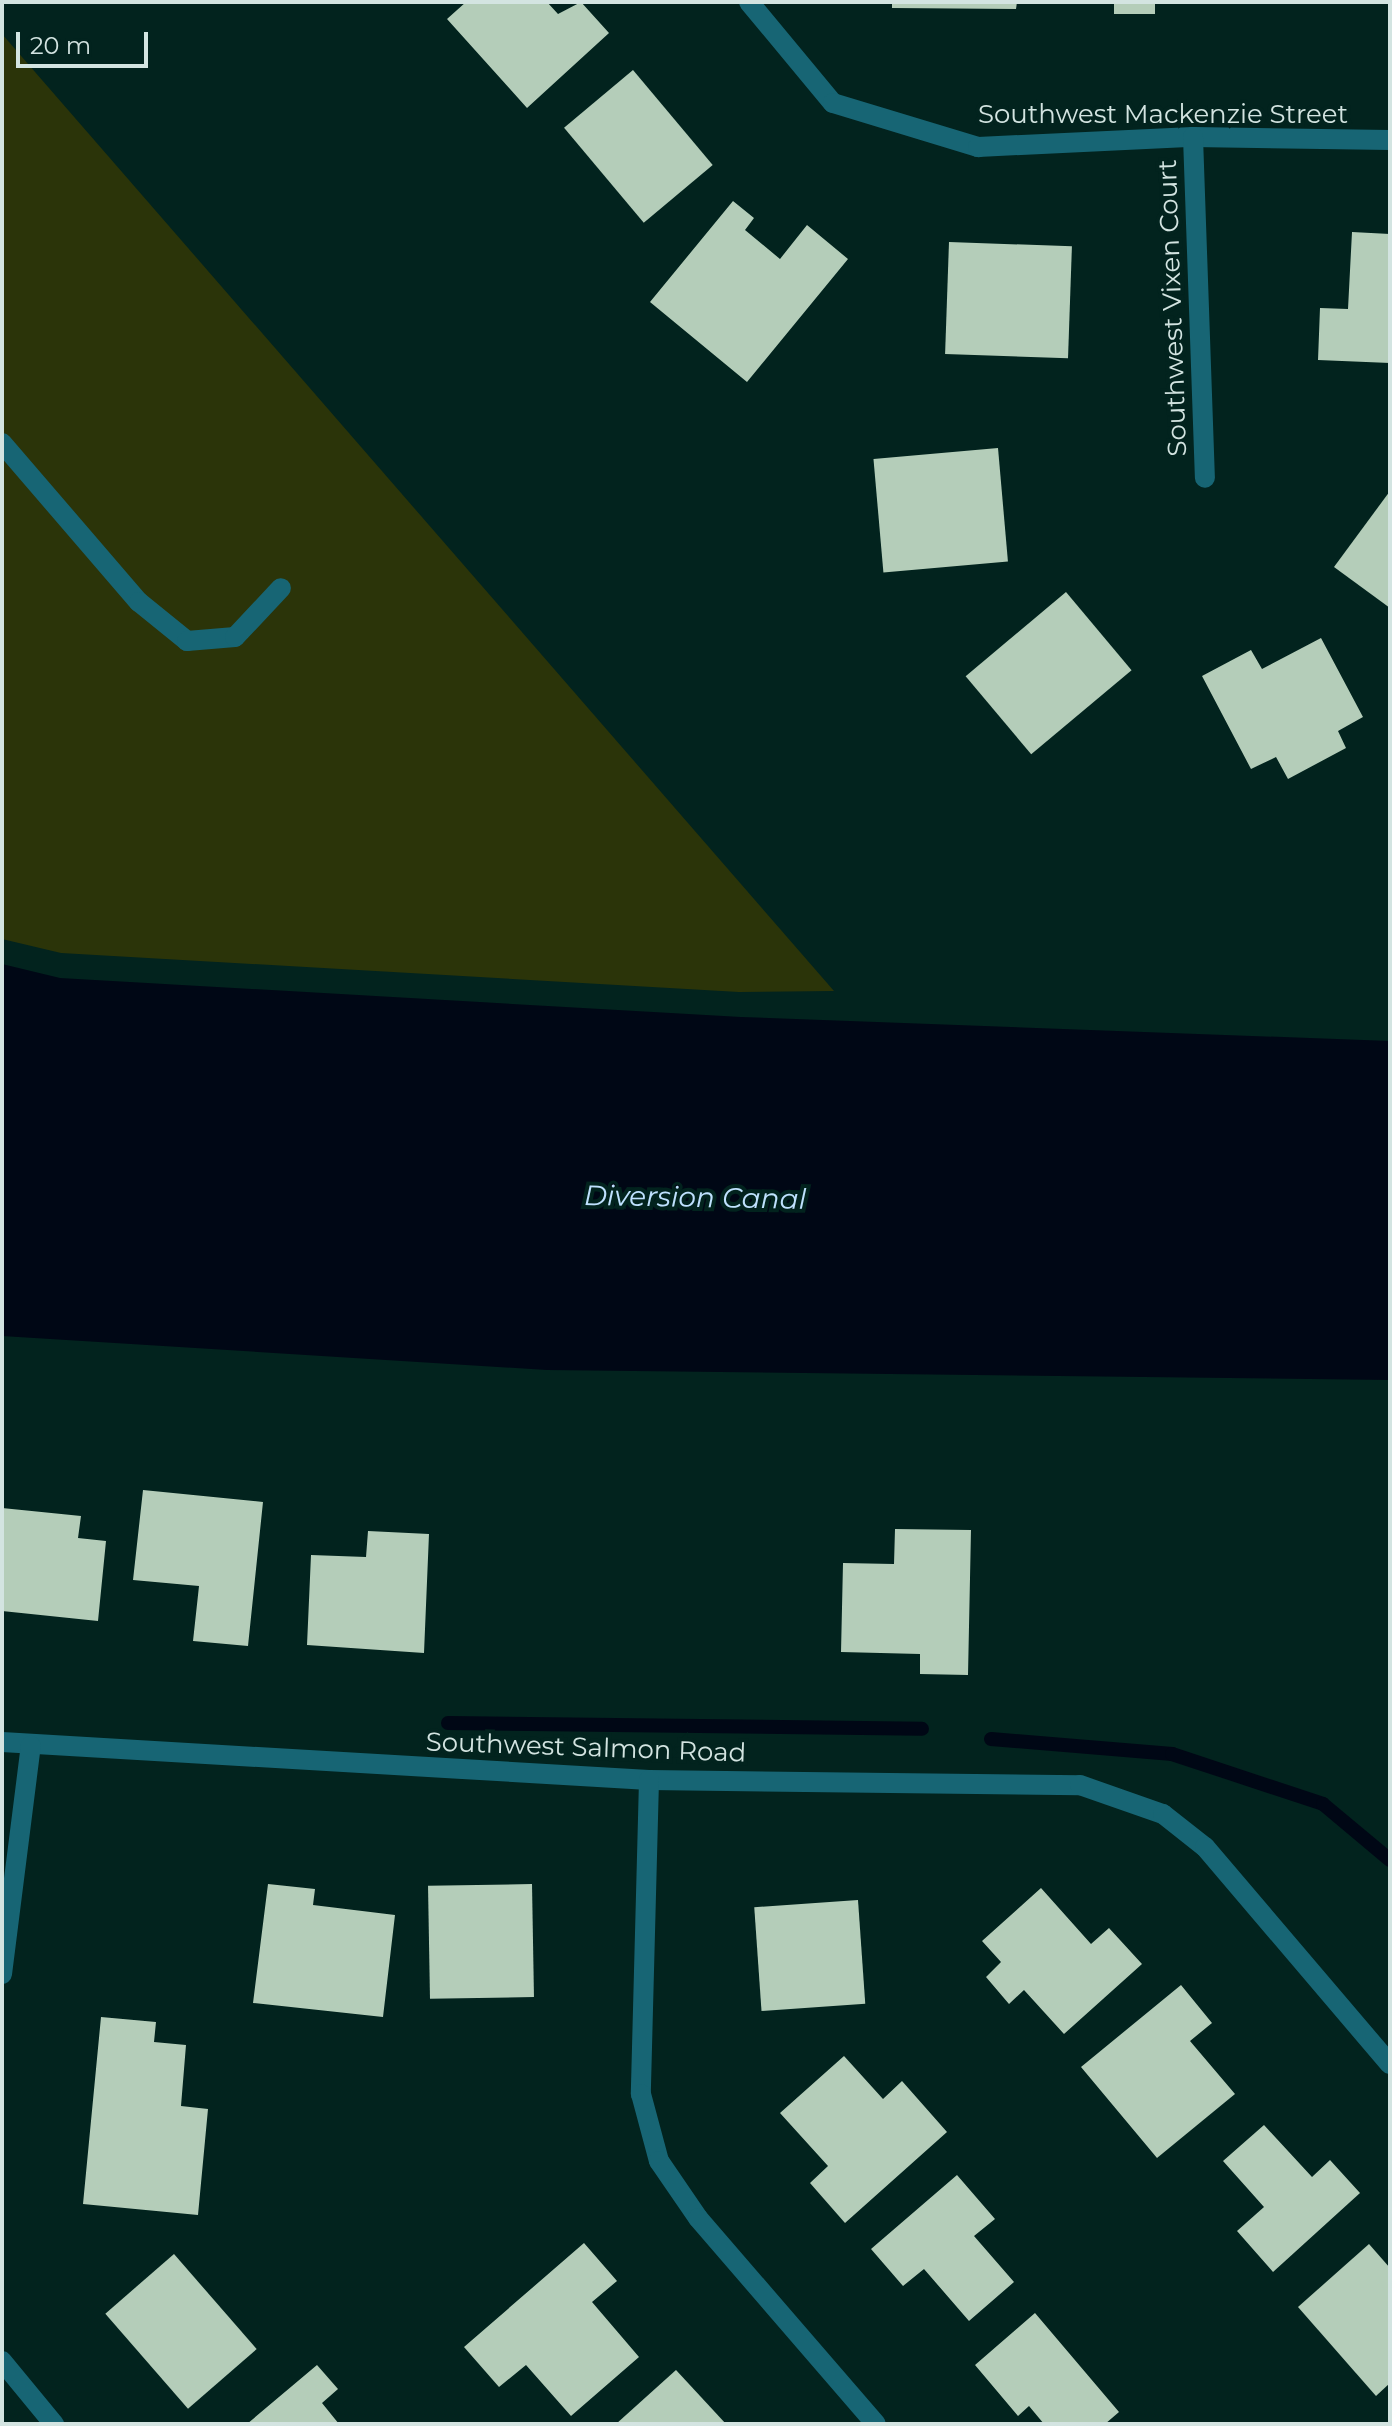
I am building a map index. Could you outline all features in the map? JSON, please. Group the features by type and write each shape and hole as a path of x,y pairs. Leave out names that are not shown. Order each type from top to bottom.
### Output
{"street":[{"name":"Southwest Mackenzie Street","path":"749,2 833,103 978,147 1193,137 1390,140"},
{"name":"Southwest Vixen Court","path":"1193,137 1205,478"},
{"path":"2,443 139,602 187,641 235,637 281,588"},
{"name":"Southwest Salmon Road","path":"2,1742 649,1780 1080,1785 1163,1814 1205,1847 1390,2064"},
{"path":"2,1974 31,1746"},
{"path":"649,1780 641,2094 659,2161 698,2218 876,2424"},
{"path":"2,2361 54,2424"}],"green space":[{"path":"2,34 834,991 739,992 61,953 2,939"}],"water":[{"name":"Diversion Canal","path":"2,964 60,978 741,1017 1390,1041 1390,1380 547,1370 2,1336"}],"building":[{"path":"466,2 547,2 558,14 581,2 609,33 527,108 447,19"},
{"path":"892,2 1017,2 1016,9 892,8"},
{"path":"1114,2 1155,2 1155,14 1114,14"},
{"path":"633,70 713,165 644,223 564,128"},
{"path":"733,201 754,218 745,230 780,259 807,225 848,259 747,382 650,302"},
{"path":"1352,232 1390,234 1390,363 1318,360 1320,308 1348,309"},
{"path":"949,242 1072,246 1068,358 945,354"},
{"path":"998,448 1008,562 883,572 873,459"},
{"path":"1390,491 1390,608 1334,567"},
{"path":"1066,592 1132,670 1031,754 966,676"},
{"path":"1321,638 1363,717 1338,731 1346,748 1288,779 1276,757 1251,769 1202,676 1251,650 1262,669"},
{"path":"143,1490 263,1502 248,1646 193,1641 199,1586 133,1580"},
{"path":"2,1508 81,1516 78,1538 106,1541 98,1621 2,1611"},
{"path":"895,1529 971,1530 968,1675 920,1674 920,1654 841,1652 843,1563 894,1564"},
{"path":"368,1531 429,1534 424,1653 307,1645 311,1555 366,1557"},
{"path":"268,1884 315,1889 313,1905 395,1915 383,2017 253,2003"},
{"path":"532,1884 534,1997 430,1999 428,1886"},
{"path":"1041,1888 1091,1944 1109,1928 1142,1964 1064,2034 1024,1990 1009,2004 986,1977 1001,1962 982,1941"},
{"path":"858,1900 865,2004 762,2011 754,1907"},
{"path":"1181,1985 1212,2023 1190,2041 1235,2094 1157,2158 1081,2067"},
{"path":"101,2017 156,2022 154,2042 186,2045 181,2106 208,2109 198,2215 83,2204"},
{"path":"844,2056 883,2099 902,2081 947,2132 845,2223 810,2183 828,2166 780,2113"},
{"path":"1264,2125 1312,2177 1330,2160 1360,2193 1273,2272 1237,2231 1264,2207 1223,2161"},
{"path":"957,2175 995,2219 974,2236 1014,2282 969,2321 924,2269 903,2286 871,2249"},
{"path":"584,2243 617,2281 592,2302 639,2357 571,2416 526,2365 499,2387 464,2347"},
{"path":"1369,2244 1390,2268 1390,2383 1376,2396 1298,2307"},
{"path":"174,2254 257,2349 188,2409 105,2314"},
{"path":"1035,2313 1119,2412 1105,2424 1044,2424 1029,2406 1018,2416 975,2365"},
{"path":"317,2365 338,2389 322,2403 339,2424 247,2424"},
{"path":"676,2370 726,2424 616,2424"}],"waterway":[{"path":"448,1723 922,1729"},
{"path":"991,1739 1172,1754 1323,1804 1390,1860"}]}
